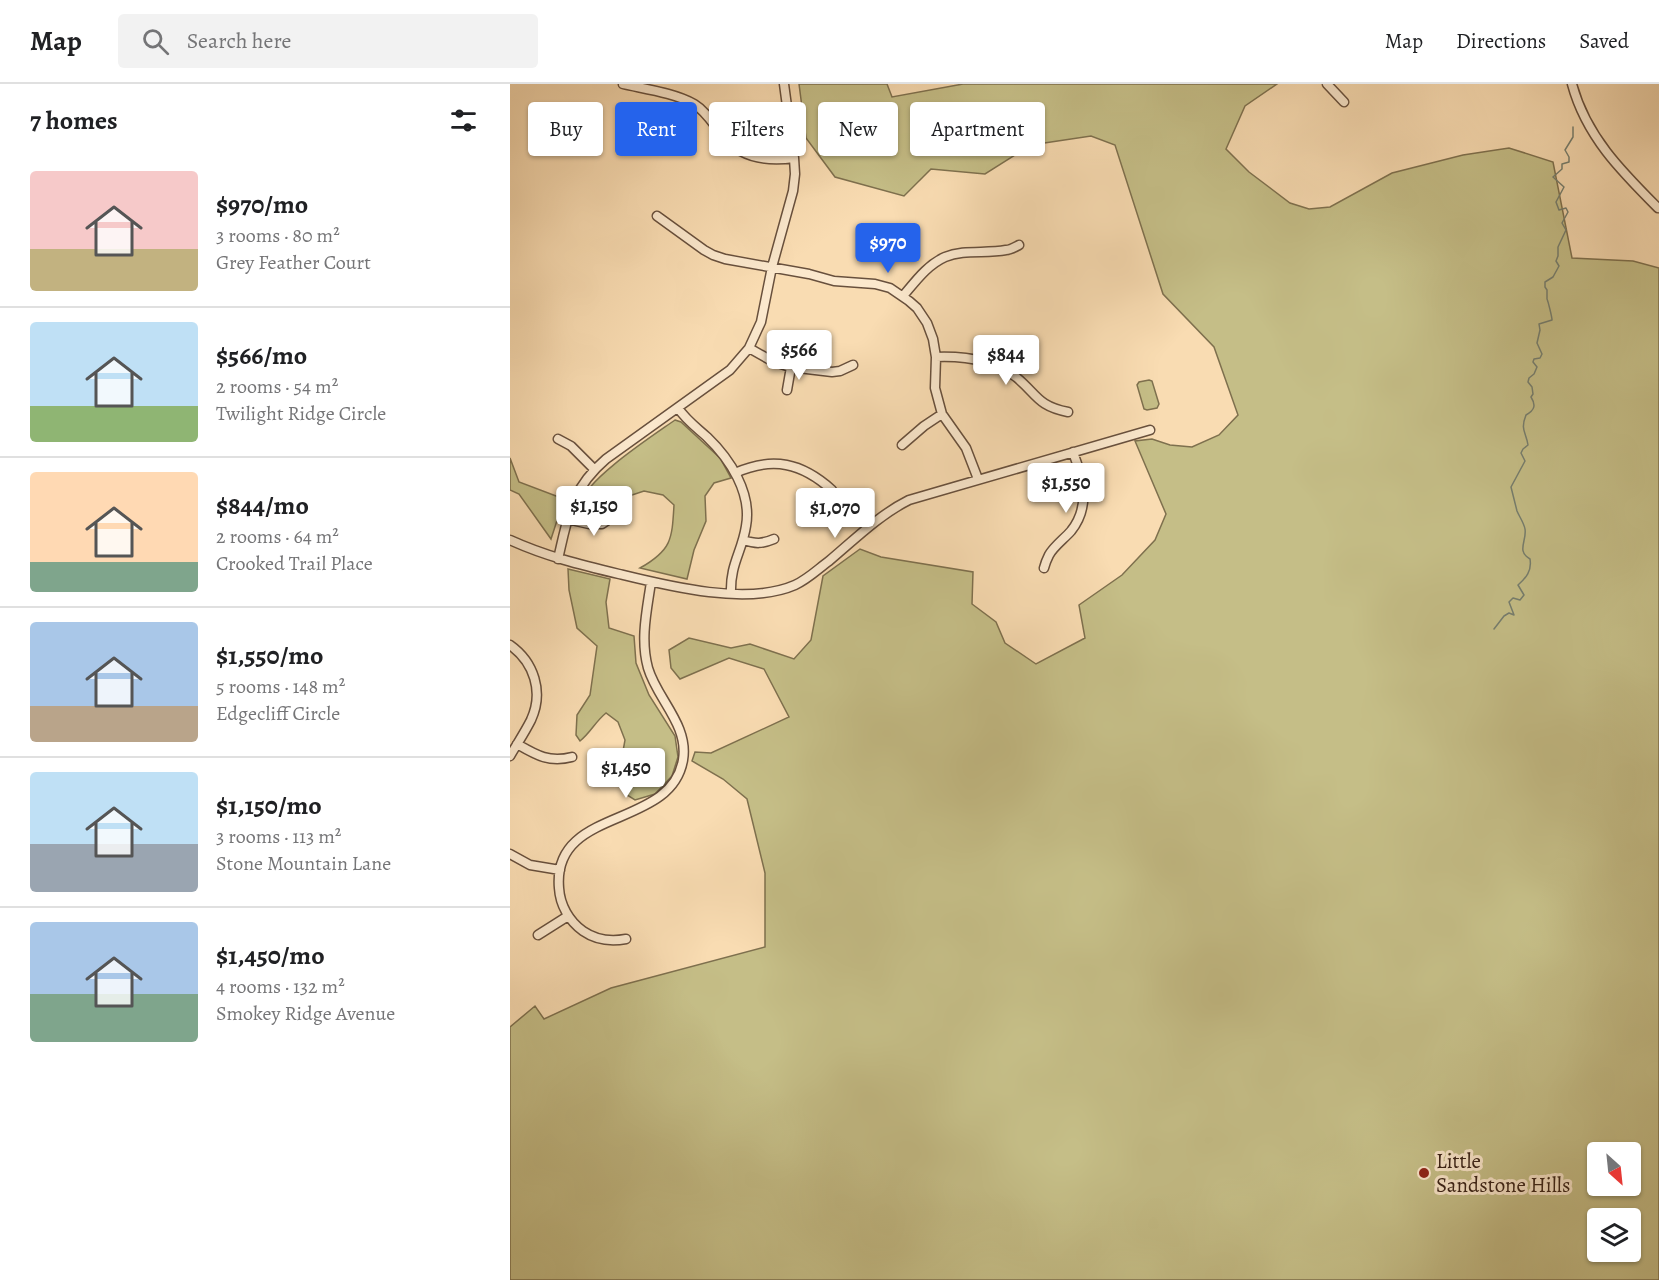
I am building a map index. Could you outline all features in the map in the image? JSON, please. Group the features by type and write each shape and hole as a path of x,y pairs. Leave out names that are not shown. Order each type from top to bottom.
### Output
{"street":[{"path":"623,84 691,102 708,115 730,144 749,155 771,160 794,158"},
{"path":"558,559 567,519 577,493 594,469 730,370 749,348 761,322 772,267 793,191 794,158 784,84"},
{"path":"1327,84 1344,102"},
{"path":"1572,84 1592,131 1605,152 1658,208"},
{"path":"657,216 713,255 725,259 809,274 834,281 875,284 890,288 903,296 917,308 927,323 936,357 935,388 942,414 966,448 978,479"},
{"path":"903,296 921,274 945,257 962,253 1007,250 1019,246"},
{"path":"749,348 772,362 791,367 832,372 853,365"},
{"path":"936,357 962,358 998,366 1017,378 1053,410 1068,412"},
{"path":"787,390 791,367"},
{"path":"678,408 689,422 712,443 735,473 747,501 747,525 730,579 731,593"},
{"path":"902,445 942,414"},
{"path":"510,540 558,559 688,590 765,593 795,585 887,513 918,496 1150,430"},
{"path":"558,439 571,446 594,469"},
{"path":"1044,568 1049,554 1071,530 1082,510 1084,485 1073,452"},
{"path":"735,473 760,464 786,464 809,472 832,490"},
{"path":"567,519 589,524 602,524 614,516"},
{"path":"743,540 756,544 774,538"},
{"path":"626,939 615,941 595,938 579,928 568,916 562,903 559,892 560,870 568,851 580,837 658,799 672,785 681,769 684,751 681,732 654,682 645,654 644,630 651,582"},
{"path":"510,645 526,661 535,679 537,690 537,700 531,720 510,756"},
{"path":"517,744 536,755 559,761 572,757"},
{"path":"510,854 530,865 560,870"},
{"path":"538,935 568,916"}],"shaded area":[{"path":"799,84 887,84 892,97 963,84 1277,84 1245,106 1226,149 1249,172 1290,203 1309,209 1330,207 1392,173 1463,155 1509,148 1553,162 1572,258 1633,261 1659,268 1659,1280 510,1280 510,1027 535,1006 544,1019 611,988 765,947 765,873 747,799 723,779 692,761 695,752 711,753 789,717 764,669 729,658 680,679 671,668 669,650 689,638 731,648 750,644 794,659 811,640 823,576 860,549 881,557 973,572 972,604 996,622 1005,643 1036,664 1085,638 1079,605 1122,575 1155,540 1166,514 1135,441 1152,439 1170,445 1192,447 1219,435 1238,415 1214,347 1163,294 1115,145 1091,136 1045,143 1045,102 910,102 910,156 1014,156 985,174 931,169 904,196 835,177 819,156 898,156 898,102 818,102 818,154 806,138 806,102 801,102"},
{"path":"1152,381 1159,404 1157,408 1147,410 1144,409 1137,385 1139,382"},
{"path":"675,420 681,422 720,458 731,478 714,483 705,496 706,521 694,550 687,579 640,568 659,555 671,535 674,505 663,495 644,491 611,502 600,516 581,512 581,503 586,493 607,470"},
{"path":"510,458 519,482 564,499 551,539 519,494 510,490"},
{"path":"568,569 610,579 606,602 609,628 634,636 636,663 649,695 675,736 678,757 672,776 655,794 635,800 627,795 618,779 625,740 618,722 606,713 580,741 576,735 577,715 590,695 597,646 577,628 569,590"}],"waterway":[{"path":"1494,629 1504,616 1509,613 1514,615 1509,602 1513,598 1520,600 1524,595 1518,585 1526,577 1530,567 1530,559 1523,549 1525,529 1517,511 1511,487 1525,461 1521,453 1528,445 1524,424 1526,415 1534,407 1531,397 1532,387 1528,382 1537,367 1533,362 1542,354 1537,343 1539,324 1552,320 1545,282 1553,277 1559,266 1556,261 1558,247 1566,230 1562,223 1568,212 1566,208 1559,210 1556,202 1564,187 1553,177 1562,169 1562,164 1569,162 1565,150 1573,137 1573,127"}],"place":[{"name":"Little Sandstone Hills","path":"1424,1173"}]}
